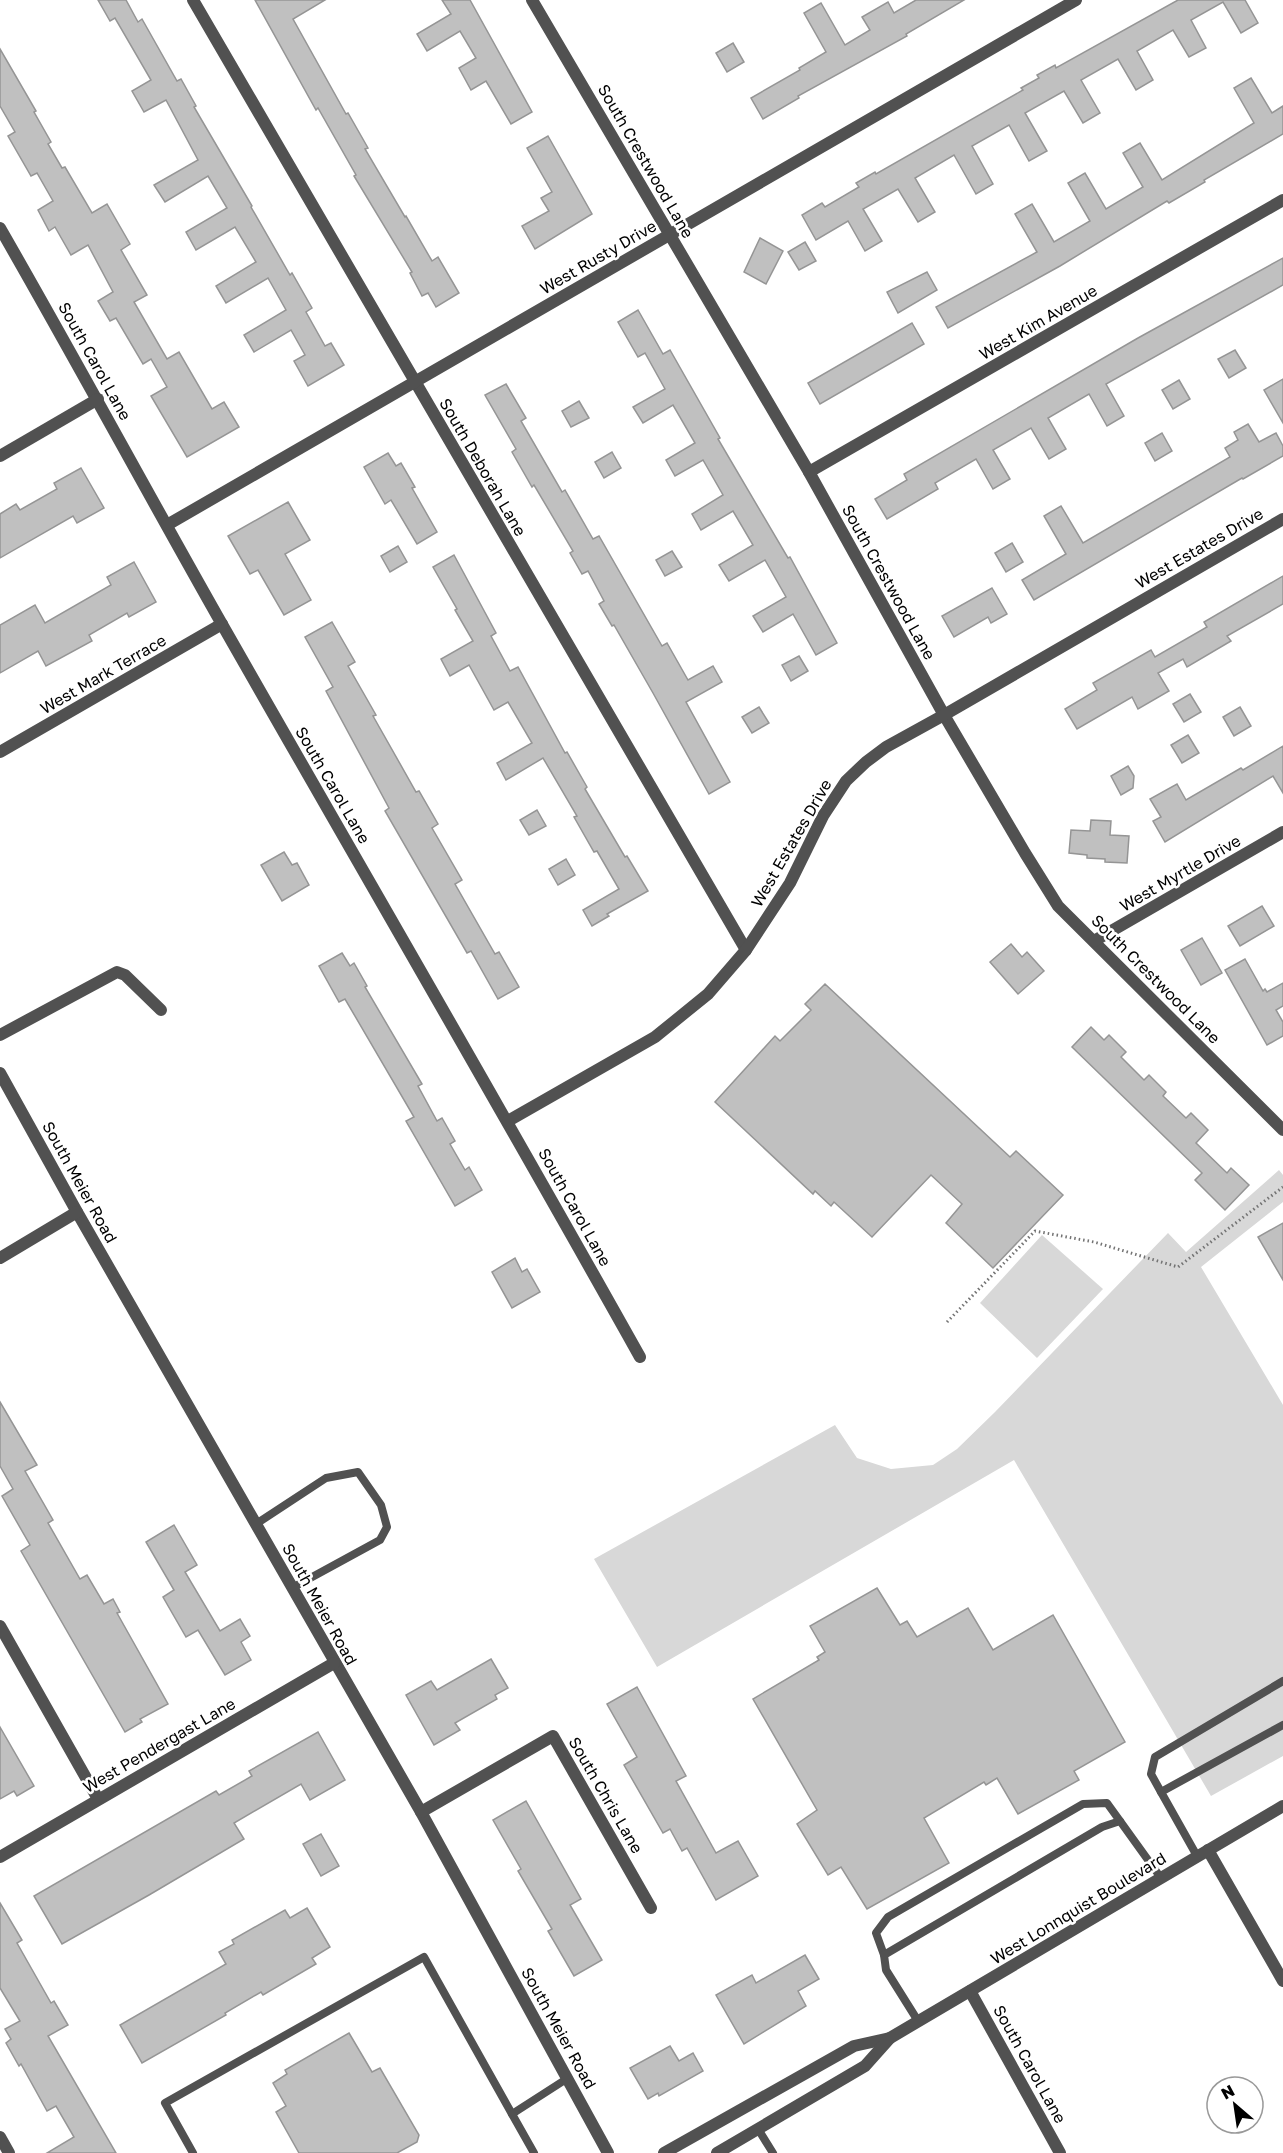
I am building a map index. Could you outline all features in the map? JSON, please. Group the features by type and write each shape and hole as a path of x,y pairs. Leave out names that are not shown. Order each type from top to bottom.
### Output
{"street":[{"name":"South Deborah Lane","path":"193,0 746,950"},
{"name":"South Crestwood Lane","path":"532,0 809,472 944,715 1058,906 1283,1130"},
{"name":"West Rusty Drive","path":"167,525 1076,0"},
{"name":"West Kim Avenue","path":"809,472 1283,201"},
{"name":"South Carol Lane","path":"0,228 98,399 222,624 508,1121 640,1357"},
{"path":"0,456 98,399"},
{"name":"West Estates Drive","path":"508,1121 655,1037 708,994 746,950 790,883 823,816 846,781 866,762 886,747 1283,519"},
{"name":"West Mark Terrace","path":"0,752 222,624"},
{"name":"West Myrtle Drive","path":"1094,941 1283,832"},
{"path":"0,1035 117,972 125,975 160,1010"},
{"name":"South Meier Road","path":"0,1073 77,1212 421,1812 608,2153"},
{"path":"0,1258 77,1212"},
{"path":"0,1626 98,1799"},
{"name":"West Pendergast Lane","path":"0,1857 334,1663"},
{"name":"South Chris Lane","path":"421,1812 554,1736 651,1908"},
{"name":"West Lonnquist Boulevard","path":"717,2153 865,2066 890,2038 1283,1806"},
{"path":"1202,1853 1283,1981"},
{"name":"South Carol Lane","path":"970,1990 1060,2153"},
{"name":"West Lonnquist Boulevard","path":"664,2153 854,2046 890,2038"},
{"path":"0,2137 9,2153"}],"lane":[{"path":"256,1524 326,1478 358,1472 381,1505 387,1527 380,1540 292,1588"},
{"path":"1202,1853 1151,1774 1155,1757 1283,1681"},
{"path":"1161,1792 1283,1725"},
{"path":"918,2021 886,1970 884,1955 876,1933 888,1917 1083,1804 1107,1803 1161,1878"},
{"path":"884,1955 1102,1827 1120,1821"},
{"path":"193,2153 165,2103 424,1957 534,2153"},
{"path":"512,2114 568,2078"},
{"path":"758,2129 773,2153"}],"path":[{"path":"947,1322 1035,1231 1094,1242 1178,1267 1283,1187"}],"shaded area":[{"path":"1279,1170 1283,1175 1283,1202 1201,1267 1283,1405 1283,1756 1211,1796 1014,1460 657,1667 594,1559 835,1425 857,1458 891,1469 933,1465 957,1449 995,1412 1168,1233 1186,1252"},
{"path":"1042,1235 1103,1289 1037,1358 980,1303"}],"building":[{"path":"98,0 126,0 138,22 142,19 177,81 181,79 196,106 194,107 251,207 312,308 306,312 325,346 331,343 344,365 308,386 294,361 305,355 291,330 254,352 244,335 286,310 268,278 226,303 216,286 256,262 235,227 196,250 186,232 227,208 208,176 165,202 154,185 198,160 166,100 144,112 132,91 151,80 115,18 110,21"},
{"path":"255,0 325,0 293,19 405,217 432,261 438,257 459,293 436,307 428,293 422,296 410,273 412,272 354,176 356,175 318,108 316,110"},
{"path":"442,0 470,0 532,112 511,124 486,81 471,90 459,68 476,58 460,31 427,51 417,34 451,14"},
{"path":"916,0 964,0 906,34 907,36 798,96 799,98 763,119 751,98 826,52 804,13 821,3 845,45 870,30 862,17 888,2 894,13"},
{"path":"1178,0 1245,0 1258,23 1241,33 1223,2 1191,20 1206,48 1189,57 1173,30 1137,51 1153,80 1136,90 1118,59 1081,80 1100,113 1083,123 1064,91 1025,113 1047,151 1029,161 1009,125 972,146 993,184 976,194 954,155 915,178 935,212 918,222 898,189 863,209 882,241 865,251 848,221 816,240 802,215 822,203 825,207 859,187 856,183 875,172 876,174 1023,90 1021,88 1039,78 1037,75 1055,65 1056,68"},
{"path":"733,43 744,62 727,72 716,53"},
{"path":"0,49 36,111 34,112 51,142 48,144 62,168 65,167 92,213 107,204 130,244 121,250 147,295 134,302 167,359 179,352 212,409 224,402 239,427 187,457 151,396 167,387 151,359 143,364 116,318 110,321 98,301 113,292 88,245 71,255 55,227 49,231 38,210 53,201 37,173 31,176 8,136 15,132 0,106"},
{"path":"1251,78 1272,113 1283,106 1283,134 1169,203 1167,201 1060,266 948,328 936,307 1037,252 1015,214 1032,204 1054,242 1090,221 1068,183 1085,173 1106,209 1143,187 1123,153 1140,143 1162,180 1254,123 1234,88"},
{"path":"548,136 592,214 535,249 522,226 549,211 541,198 552,192 527,148"},
{"path":"760,238 783,251 766,284 744,272"},
{"path":"805,242 816,261 799,270 788,252"},
{"path":"1283,258 1283,285 1106,384 1124,416 1107,426 1089,394 1048,418 1066,449 1049,459 1031,428 993,450 1010,479 993,489 976,459 935,483 938,489 887,519 875,499 907,480 904,474 1138,338"},
{"path":"927,272 937,290 898,313 887,292"},
{"path":"638,310 663,354 670,350 720,438 718,439 788,558 790,557 837,643 816,655 793,614 763,632 753,616 786,597 765,560 729,581 719,565 753,545 733,511 701,530 692,514 723,495 703,460 675,476 666,460 695,443 673,405 643,423 633,407 665,389 645,353 638,357 618,322"},
{"path":"912,323 924,344 820,404 808,383"},
{"path":"1235,350 1246,368 1229,378 1218,359"},
{"path":"1283,379 1283,423 1264,390"},
{"path":"1179,380 1190,399 1173,409 1162,390"},
{"path":"506,384 526,418 521,421 562,492 565,490 593,539 599,536 662,646 667,643 688,680 713,666 722,682 686,702 730,782 709,794 614,625 612,626 599,604 604,601 588,571 582,574 570,553 573,551 512,452 516,449 485,395"},
{"path":"579,401 589,418 571,427 562,411"},
{"path":"1248,424 1259,442 1276,433 1283,446 1283,456 1034,600 1022,580 1066,554 1044,516 1061,506 1083,543 1230,457 1225,448 1238,440 1234,432"},
{"path":"1162,433 1172,451 1155,461 1145,443"},
{"path":"612,452 621,468 604,478 595,462"},
{"path":"388,453 396,466 401,463 415,487 412,488 437,532 417,544 391,500 385,504 364,467"},
{"path":"81,468 104,508 77,523 73,516 0,558 0,514 16,504 20,510 57,489 54,483"},
{"path":"288,502 310,540 285,554 311,600 284,615 258,570 250,574 228,536"},
{"path":"1012,543 1023,562 1006,572 995,553"},
{"path":"398,546 407,562 390,572 381,556"},
{"path":"672,551 682,567 665,576 656,560"},
{"path":"454,555 496,633 491,636 510,671 518,667 565,753 567,752 587,787 585,789 648,891 607,914 609,916 592,926 583,910 619,889 597,851 594,852 574,817 577,816 543,758 506,780 497,763 532,743 508,702 494,710 469,665 450,676 441,659 473,641 433,567"},
{"path":"134,562 156,602 129,617 127,613 89,635 92,641 46,666 38,651 0,673 0,625 35,605 45,623 111,585 107,577"},
{"path":"1283,576 1283,604 1227,636 1231,641 1187,667 1183,659 1158,673 1169,691 1138,709 1132,697 1077,729 1065,709 1097,690 1093,683 1151,650 1155,657 1207,627 1204,622"},
{"path":"992,588 1007,614 991,623 988,617 954,637 942,616"},
{"path":"332,622 355,662 348,666 376,715 373,716 416,792 419,791 438,824 432,828 462,880 455,884 495,954 499,952 519,987 498,999 471,951 467,953 385,811 389,808 326,691 333,687 305,637"},
{"path":"799,656 808,671 791,681 782,665"},
{"path":"1190,694 1201,712 1184,722 1173,704"},
{"path":"759,707 769,723 752,733 742,717"},
{"path":"1240,707 1251,726 1234,736 1223,717"},
{"path":"1188,735 1199,753 1182,763 1171,745"},
{"path":"1283,746 1283,793 1273,776 1165,842 1153,821 1161,817 1150,799 1177,784 1186,800"},
{"path":"1128,766 1134,776 1133,788 1121,795 1111,776"},
{"path":"537,810 546,826 529,835 520,820"},
{"path":"1091,820 1111,821 1110,835 1129,836 1127,863 1105,862 1105,859 1087,858 1087,855 1069,853 1071,830 1090,831"},
{"path":"284,852 292,865 297,863 309,885 282,901 261,865"},
{"path":"566,859 575,875 558,885 549,869"},
{"path":"1262,906 1274,926 1240,946 1228,926"},
{"path":"1202,938 1222,973 1201,985 1181,950"},
{"path":"1011,944 1022,957 1027,952 1044,971 1018,994 990,962"},
{"path":"342,953 350,966 354,963 367,986 365,987 422,1084 418,1086 437,1121 442,1118 455,1141 450,1144 465,1170 469,1167 482,1190 455,1206 406,1121 414,1117 345,999 339,1002 319,966"},
{"path":"1245,959 1263,991 1265,989 1267,992 1283,983 1283,1006 1276,1010 1283,1022 1283,1036 1267,1045 1225,970"},
{"path":"825,984 1010,1157 1016,1151 1063,1195 993,1268 946,1223 962,1204 931,1175 872,1237 834,1202 831,1206 815,1191 813,1194 715,1102 775,1036 780,1041 811,1010 805,1004"},
{"path":"1091,1027 1104,1040 1109,1035 1126,1052 1121,1057 1144,1080 1149,1075 1166,1092 1163,1096 1186,1118 1191,1113 1208,1130 1196,1143 1227,1173 1231,1168 1249,1185 1225,1210 1195,1180 1202,1173 1072,1047"},
{"path":"1283,1223 1283,1280 1258,1237"},
{"path":"515,1258 522,1272 527,1269 540,1292 512,1308 492,1272"},
{"path":"0,1402 37,1465 25,1471 53,1520 48,1523 80,1579 87,1575 104,1604 113,1599 120,1612 117,1613 168,1704 140,1719 142,1722 125,1732 21,1551 30,1545 2,1496 13,1489 0,1466"},
{"path":"174,1525 197,1565 185,1572 220,1631 240,1619 250,1636 241,1642 251,1660 225,1675 198,1630 186,1637 163,1597 174,1590 146,1542"},
{"path":"877,1588 900,1625 907,1621 917,1637 968,1608 993,1650 1053,1615 1125,1742 1074,1771 1079,1780 1018,1814 997,1778 986,1785 984,1782 924,1818 949,1863 867,1909 841,1867 828,1875 797,1824 817,1810 753,1699 819,1660 817,1657 825,1652 810,1626"},
{"path":"491,1659 508,1688 495,1695 497,1699 455,1723 460,1730 434,1745 406,1695 431,1681 437,1690"},
{"path":"637,1687 686,1776 676,1781 716,1853 738,1841 758,1876 716,1900 687,1848 682,1851 670,1829 663,1833 624,1765 637,1757 607,1704"},
{"path":"0,1727 34,1786 17,1796 14,1791 0,1799"},
{"path":"318,1732 345,1780 310,1800 301,1784 234,1823 244,1839 62,1944 34,1896 216,1791 219,1795 252,1776 249,1771"},
{"path":"526,1801 581,1899 570,1905 602,1960 574,1976 548,1931 552,1929 518,1871 521,1869 493,1820"},
{"path":"321,1834 339,1866 321,1876 303,1844"},
{"path":"0,1903 22,1940 17,1943 51,2003 54,2001 68,2025 48,2036 116,2153 47,2153 74,2137 56,2106 47,2111 21,2064 19,2066 6,2043 11,2039 5,2029 20,2021 0,1988"},
{"path":"307,1908 330,1947 312,1958 316,1964 263,1995 261,1992 225,2013 226,2015 142,2063 120,2025 226,1964 219,1952 234,1944 232,1940 285,1910 290,1918"},
{"path":"805,1955 819,1979 798,1991 806,2006 744,2044 716,1995 752,1975 756,1983"},
{"path":"349,2033 372,2072 380,2068 419,2135 417,2142 397,2153 299,2153 276,2112 286,2106 273,2083 287,2074 285,2070"},
{"path":"670,2046 679,2061 693,2053 703,2071 659,2096 658,2093 648,2099 630,2068"}]}
